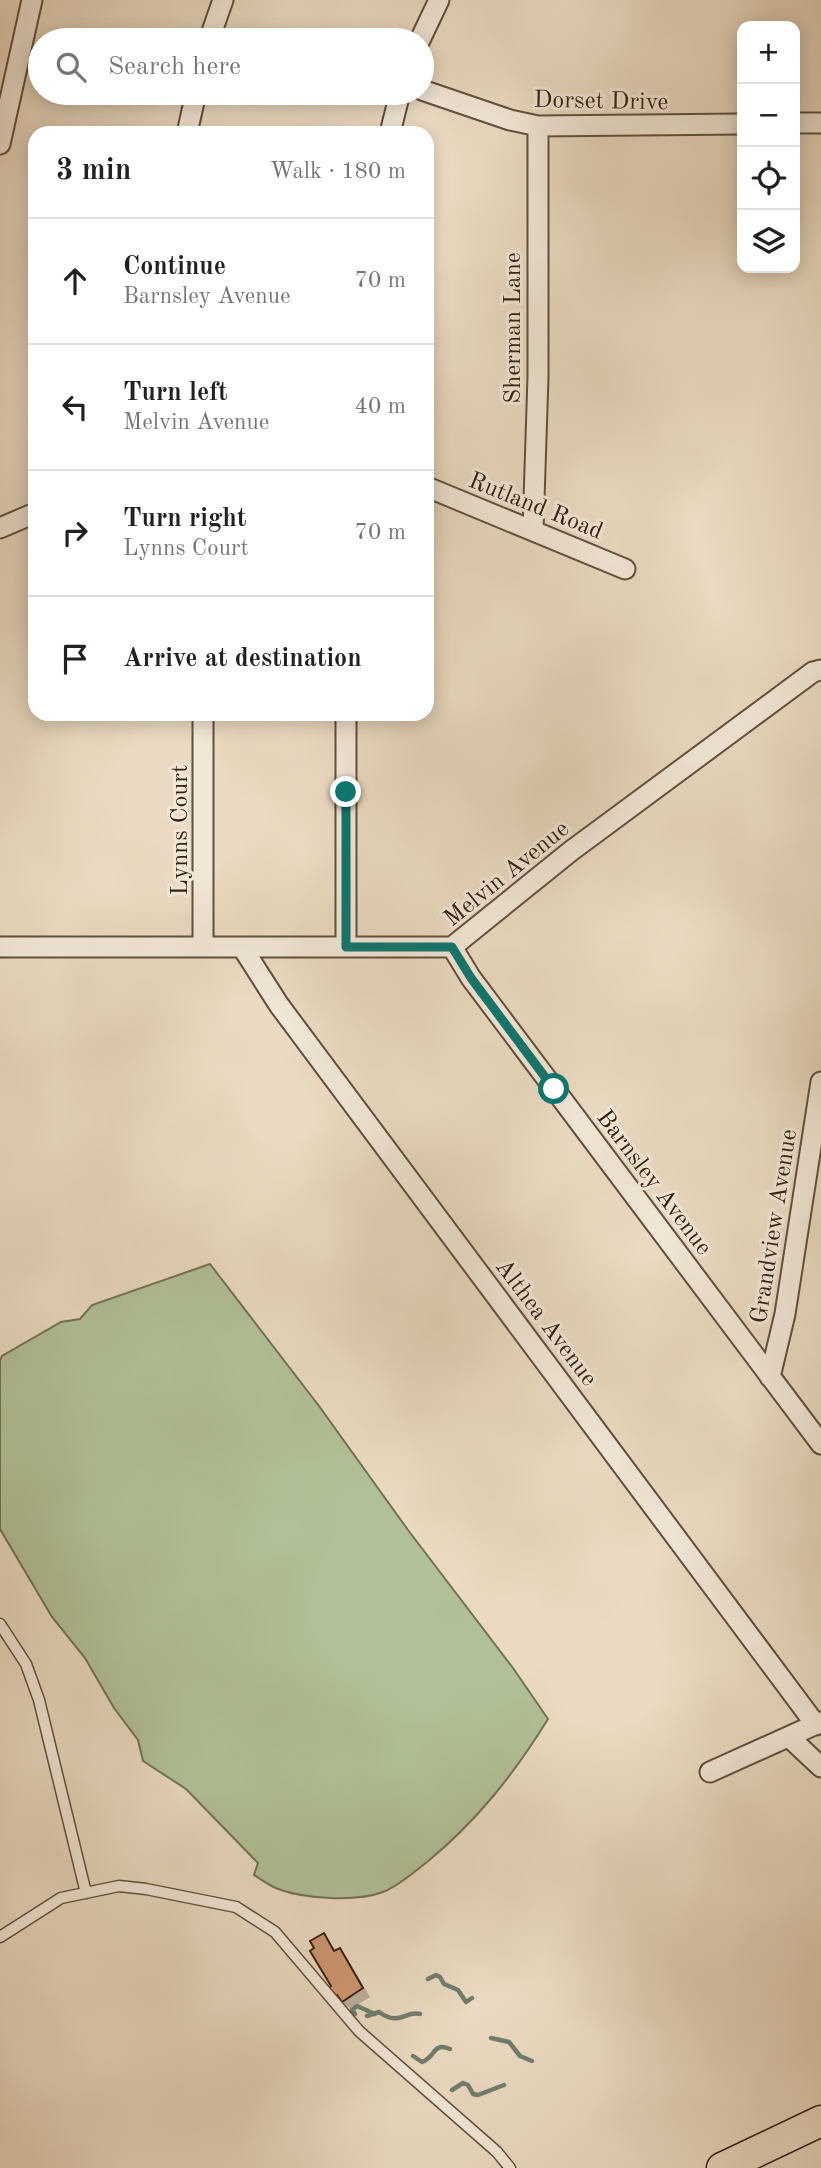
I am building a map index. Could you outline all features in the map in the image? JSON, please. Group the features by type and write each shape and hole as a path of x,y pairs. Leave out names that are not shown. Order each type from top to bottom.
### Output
{"main road":[{"path":"722,2168 821,2121"}],"street":[{"path":"0,144 32,0"},
{"path":"213,28 223,0"},
{"path":"426,28 439,0"},
{"name":"Dorset Drive","path":"434,94 538,127 737,124"},
{"path":"189,126 193,105"},
{"path":"392,126 397,105"},
{"path":"800,123 821,123"},
{"name":"Sherman Lane","path":"533,530 538,377 538,127"},
{"name":"Rutland Road","path":"434,490 625,569"},
{"path":"0,528 28,516"},
{"name":"Melvin Avenue","path":"0,947 452,947 582,843 813,672 821,670"},
{"name":"Lynns Court","path":"203,721 203,947"},
{"path":"346,721 346,947"},
{"name":"Althea Avenue","path":"242,947 279,1005 819,1724"},
{"name":"Barnsley Avenue","path":"452,947 471,978 821,1444"},
{"name":"Grandview Avenue","path":"770,1377 785,1314 821,1082"},
{"path":"709,1772 819,1724"},
{"path":"789,1737 821,1767"}],"lane":[{"path":"0,1624 26,1664 39,1700 86,1893"},
{"path":"0,1937 61,1898 119,1886 236,1907 275,1932 359,2031 497,2152 510,2168"}],"green space":[{"path":"210,1264 319,1406 548,1719 508,1778 462,1830 406,1878 383,1892 372,1895 330,1898 302,1895 278,1889 254,1875 258,1863 186,1789 143,1761 138,1740 114,1708 85,1658 52,1617 0,1529 2,1356 61,1322 80,1319 92,1305"}],"building":[{"path":"324,1933 334,1951 340,1948 363,1988 342,2002 337,1995 333,1998 327,1989 331,1986 310,1951 314,1948 310,1941"}],"waterway":[{"path":"428,1979 436,1975 444,1984 458,1990 466,2002 472,1998"},
{"path":"355,2014 352,2010 357,2006 375,2014"},
{"path":"367,2016 379,2012 392,2018 420,2014"},
{"path":"491,2038 509,2042 520,2056 532,2061"},
{"path":"413,2056 422,2062 437,2048 450,2049"},
{"path":"452,2090 463,2083 468,2085 473,2094 478,2095 504,2085"}],"route":[{"path":"346,792 346,947 452,947 471,978 554,1089"}]}
